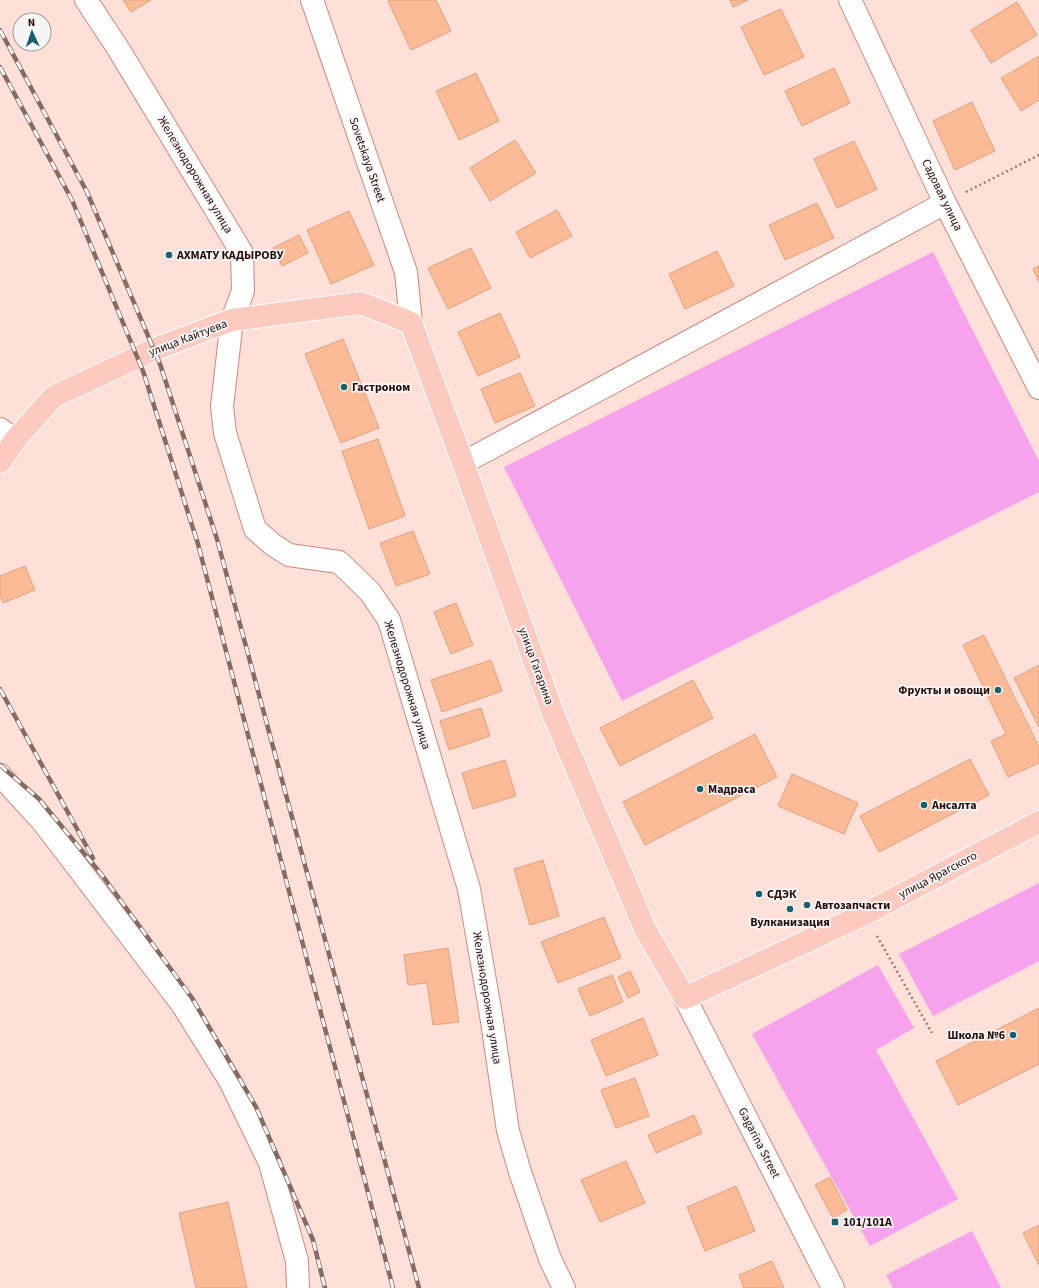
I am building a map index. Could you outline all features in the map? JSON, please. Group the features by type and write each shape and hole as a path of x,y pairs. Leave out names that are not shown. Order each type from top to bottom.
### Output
{"main road":[{"name":"улица Кайтуева","path":"0,462 8,434 54,397 154,349 232,320 361,304 411,323"},
{"name":"улица Гагарина","path":"411,323 554,716 646,931 685,998"},
{"name":"улица Ярагского","path":"685,998 865,914 1039,822"}],"street":[{"name":"Железнодорожная улица","path":"86,0 120,50 242,253 243,291 232,320 222,413 225,433 255,529 272,544 289,555 339,562 370,592 389,620 468,889 491,1015 508,1131 520,1172 550,1259 564,1288"},
{"name":"Sovetskaya Street","path":"312,0 406,272 411,323"},
{"name":"Садовая улица","path":"850,0 945,203 1039,388"},
{"path":"463,463 945,203"},
{"path":"0,775 43,822 182,1004 230,1081 270,1163 297,1261 298,1288"},
{"name":"Gagarina Street","path":"685,998 833,1288"}],"path":[{"path":"945,203 1039,155"},
{"path":"865,914 932,1032"}],"shaded area":[{"path":"933,252 1039,461 1039,492 622,701 504,467"},
{"path":"1039,883 1039,961 933,1016 899,954"},
{"path":"878,965 914,1028 876,1050 958,1199 870,1246 752,1034"},
{"path":"972,1231 1001,1288 893,1288 886,1275"}],"building":[{"path":"123,0 151,0 131,12"},
{"path":"436,0 451,31 411,50 388,1"},
{"path":"730,0 748,0 733,7"},
{"path":"1017,2 1037,35 991,63 971,30"},
{"path":"781,9 804,57 764,75 741,27"},
{"path":"1039,56 1039,100 1021,111 1001,78"},
{"path":"834,68 850,103 802,126 785,91"},
{"path":"476,73 499,121 459,140 436,91"},
{"path":"972,102 995,151 955,170 933,121"},
{"path":"515,140 536,173 490,201 470,168"},
{"path":"854,141 877,189 837,208 814,159"},
{"path":"817,203 834,238 785,260 769,225"},
{"path":"557,210 572,236 530,258 516,232"},
{"path":"349,211 374,265 331,284 307,230"},
{"path":"299,235 308,253 282,266 273,248"},
{"path":"471,248 491,288 448,309 428,268"},
{"path":"717,251 734,286 685,309 669,274"},
{"path":"1039,266 1039,282 1033,269"},
{"path":"500,313 520,357 478,376 458,332"},
{"path":"343,339 379,428 341,443 305,354"},
{"path":"520,373 535,406 495,423 481,389"},
{"path":"378,439 405,516 369,529 342,451"},
{"path":"413,531 430,574 396,586 380,543"},
{"path":"25,566 35,590 3,603 0,595 0,576"},
{"path":"456,603 473,645 451,654 434,612"},
{"name":"Фрукты и овощи","path":"984,635 1039,747 1039,763 1008,777 991,741 1006,734 963,645"},
{"path":"491,660 502,691 442,712 431,680"},
{"path":"1039,665 1039,727 1014,678"},
{"path":"693,680 713,718 620,766 600,728"},
{"path":"481,708 490,736 449,750 440,721"},
{"name":"Мадраса","path":"755,734 777,777 645,845 623,802"},
{"name":"Ансалта","path":"970,759 989,795 879,852 860,816"},
{"path":"505,760 516,796 473,809 462,773"},
{"path":"792,774 858,803 844,834 778,806"},
{"path":"543,860 559,916 530,925 514,869"},
{"path":"604,917 621,958 558,983 541,942"},
{"path":"448,948 459,1022 433,1025 427,983 408,985 404,955"},
{"path":"630,971 640,992 628,998 618,977"},
{"path":"612,975 623,1002 590,1016 578,989"},
{"name":"Школа №6","path":"1039,1008 1039,1064 958,1105 936,1061"},
{"path":"643,1018 658,1055 606,1076 591,1040"},
{"path":"635,1078 649,1116 616,1128 601,1090"},
{"path":"694,1115 702,1133 656,1153 648,1135"},
{"path":"626,1161 645,1203 600,1222 581,1180"},
{"path":"830,1177 847,1210 833,1218 815,1185"},
{"path":"736,1186 755,1231 705,1251 687,1207"},
{"path":"228,1202 247,1288 196,1288 179,1213"},
{"path":"1039,1225 1039,1265 1023,1233"},
{"path":"772,1261 784,1288 744,1288 739,1275"}],"railway":[{"path":"0,30 87,192 160,364 217,539 419,1288"},
{"path":"0,67 72,200 143,371 198,544 393,1288"},
{"path":"0,689 93,858"},
{"path":"0,765 39,799 102,875 192,998 256,1107 313,1240 325,1288"}],"place":[{"name":"АХМАТУ КАДЫРОВУ","path":"169,255"},
{"name":"Гастроном","path":"344,387"},
{"name":"Фрукты и овощи","path":"998,690"},
{"name":"Мадраса","path":"700,789"},
{"name":"Ансалта","path":"924,805"},
{"name":"СДЭК","path":"759,894"},
{"name":"Автозапчасти","path":"807,905"},
{"name":"Вулканизация","path":"790,909"},
{"name":"Школа №6","path":"1013,1035"},
{"name":"101/101А","path":"835,1222"}]}
